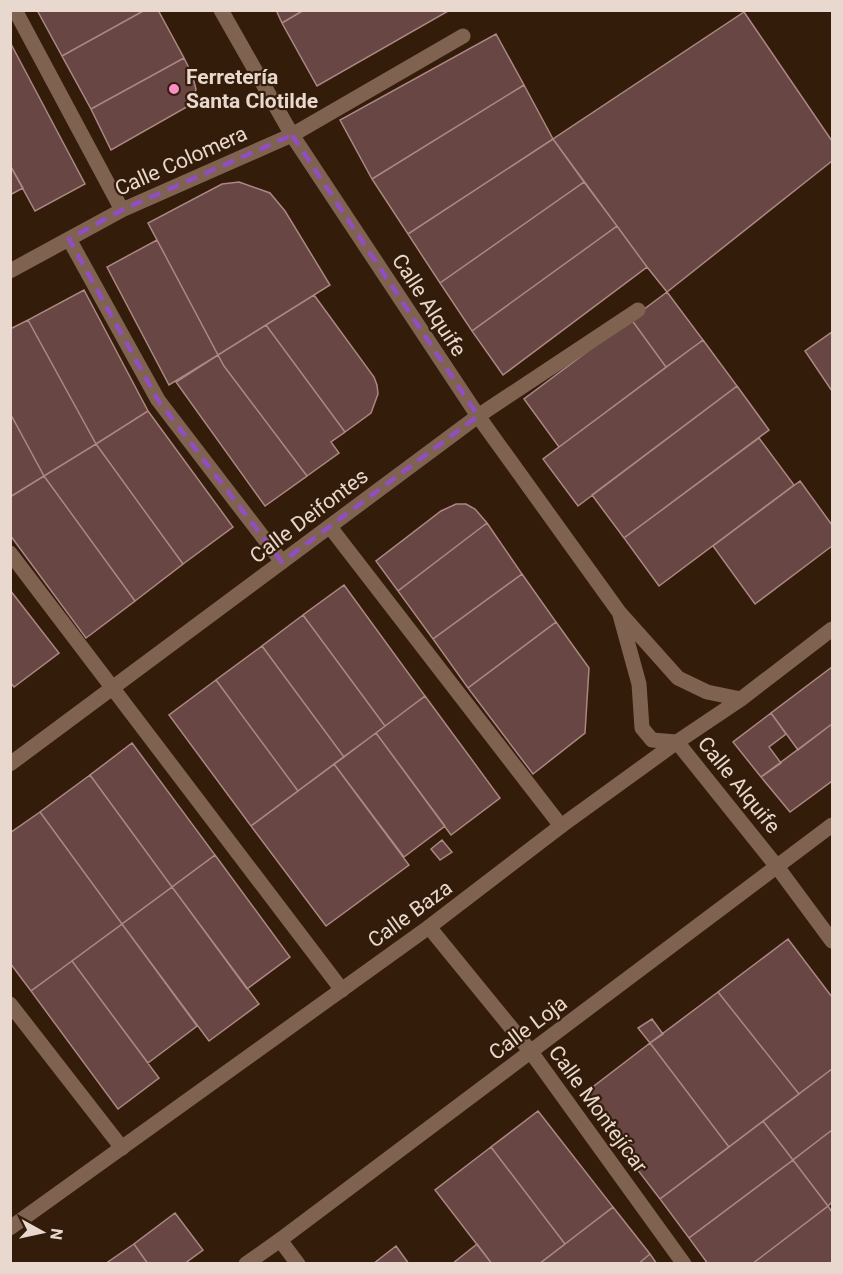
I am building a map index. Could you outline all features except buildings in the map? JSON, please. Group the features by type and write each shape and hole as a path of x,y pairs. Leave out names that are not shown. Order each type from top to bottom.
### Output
{"street":[{"path":"15,10 122,210"},
{"name":"Calle Alquife","path":"221,10 292,135 478,416 620,612 678,678 707,692 741,699"},
{"name":"Calle Colomera","path":"10,271 122,210 292,135 463,36"},
{"path":"69,239 158,400 282,562"},
{"name":"Calle Deifontes","path":"10,764 478,416 638,310"},
{"path":"330,527 561,826"},
{"path":"10,553 342,990"},
{"name":"Calle Alquife","path":"620,612 639,684 642,728 652,740 677,741 832,941"},
{"name":"Calle Baza","path":"10,1228 429,927 561,826 677,741 741,699 832,629"},
{"name":"Calle Loja","path":"246,1263 280,1240 832,825"},
{"name":"Calle Montejícar","path":"429,927 531,1052 684,1263"},
{"path":"10,1004 122,1148"},
{"path":"280,1240 298,1263"}],"highlighted area":[{"path":"292,135 478,416 282,562 158,400 69,239 122,210"}],"place":[{"name":"Ferretería Santa Clotilde","path":"174,89"}]}
